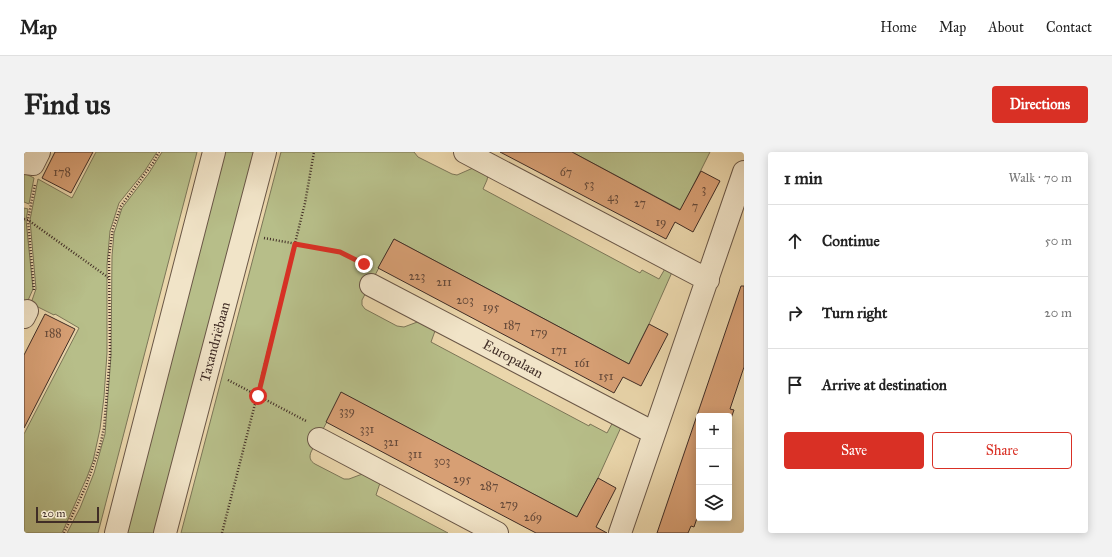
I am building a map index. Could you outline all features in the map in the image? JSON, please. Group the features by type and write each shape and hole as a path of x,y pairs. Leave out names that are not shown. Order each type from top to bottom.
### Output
{"street":[{"path":"116,533 214,152"},
{"name":"Taxandriëbaan","path":"165,533 265,152"},
{"path":"465,152 708,280"},
{"path":"620,533 744,172"},
{"name":"Europalaan","path":"371,285 654,433"},
{"path":"319,439 497,533"}],"path":[{"path":"64,533 86,486 100,446 104,428 110,355 109,278 111,241 116,216 121,206 146,173 159,152"},
{"path":"222,533 258,396 305,203 314,152"},
{"path":"26,314 34,289 28,220 36,179 32,160"},
{"path":"24,219 28,220 109,278"},
{"path":"262,237 340,252 376,272 371,285"},
{"path":"225,379 313,425 320,433 319,439"}],"green space":[{"path":"96,152 157,152 144,172 119,203 110,231 107,265 107,353 104,397 100,429 93,461 62,533 24,533 24,434 79,328 55,314 54,315 38,307 36,310 30,306 36,289 30,220 38,179 72,198"},
{"path":"162,152 197,152 98,533 67,533 80,508 94,473 105,434 111,356 112,256 114,233 122,208 149,173"},
{"path":"221,152 257,152 157,533 122,533"},
{"path":"281,152 414,152 418,157 452,174 457,175 473,168 488,175 483,189 640,273 642,270 659,279 666,267 673,270 629,364 394,239 362,300 362,305 365,309 397,326 404,327 420,321 435,331 431,342 589,426 590,424 607,433 614,420 622,425 598,478 577,517 342,393 311,452 310,457 312,462 344,479 349,479 365,473 380,483 376,495 448,533 181,533"},
{"path":"572,152 710,152 681,210"},
{"path":"24,173 34,178 29,204 24,202"},
{"path":"24,208 28,209 26,220 33,289 24,307"}],"building":[{"path":"55,152 93,152 71,193 42,178"},
{"path":"500,152 572,152 680,210 701,171 720,181 693,232 675,222 666,239"},
{"path":"394,239 629,364 649,324 668,334 641,386 623,377 614,393 378,268"},
{"path":"741,286 744,286 744,367 730,409 734,410 732,416 732,413 698,413"},
{"path":"45,314 75,329 24,428 24,355"},
{"path":"341,392 577,517 598,478 616,488 596,527 607,533 536,533 420,472 326,422"},
{"path":"696,418 696,521 694,527 691,526 688,533 657,533"}],"route":[{"path":"258,396 295,244 340,252 364,264"}]}
